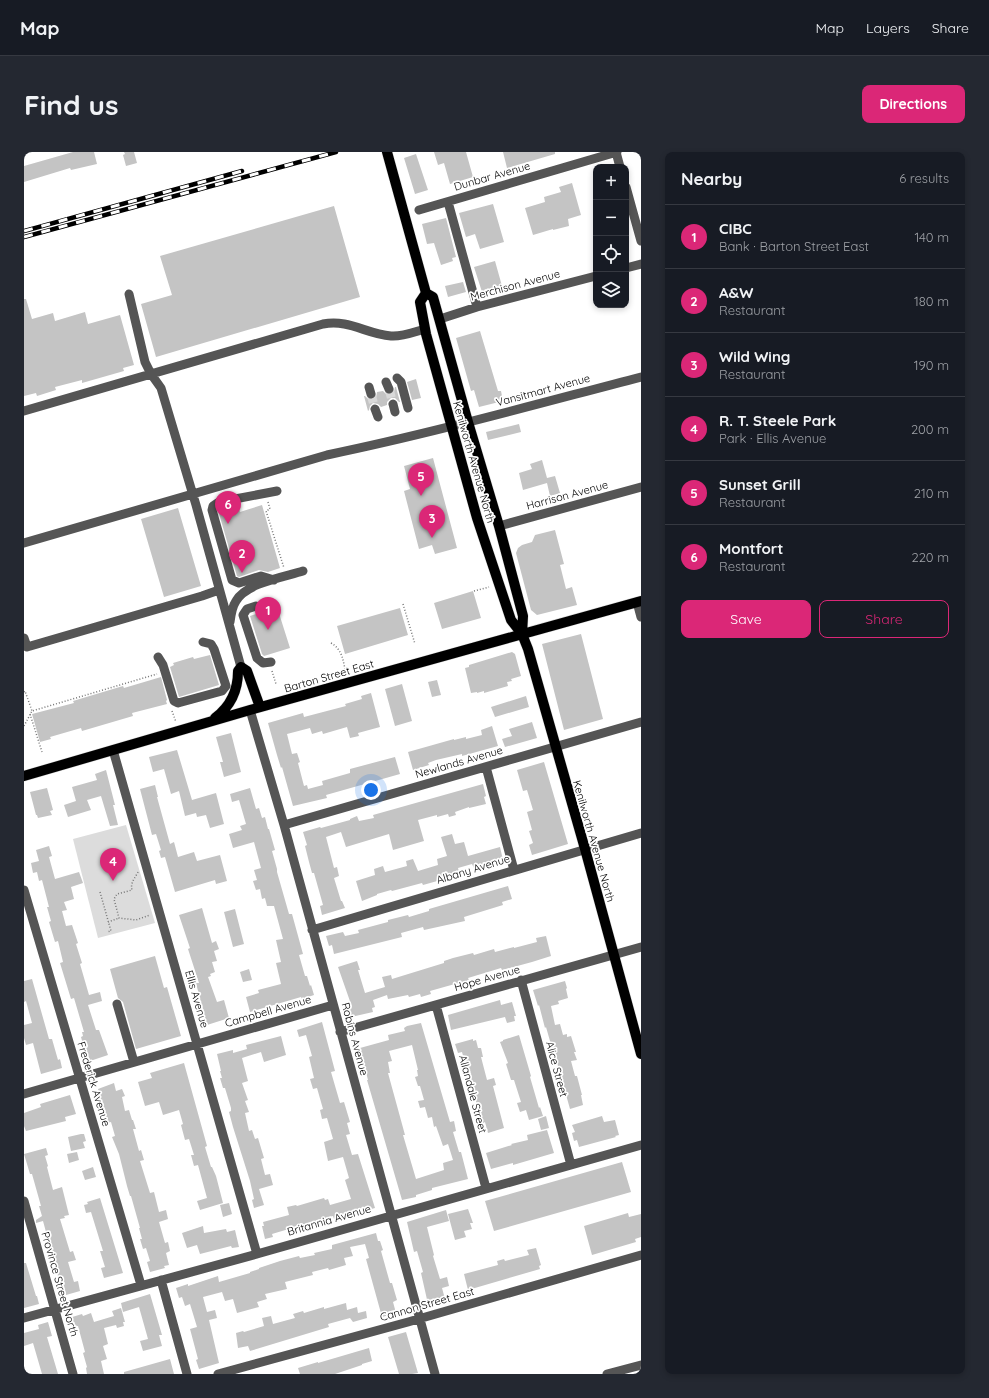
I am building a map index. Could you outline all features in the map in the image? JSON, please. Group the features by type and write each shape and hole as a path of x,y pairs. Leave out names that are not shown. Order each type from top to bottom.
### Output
{"main road":[{"name":"Kenilworth Avenue North","path":"387,152 426,293 433,297 440,319 468,422 499,526 523,616 522,634 585,849 641,1054"},
{"name":"Kenilworth Avenue North","path":"426,293 420,302 425,329 451,426 478,518 511,620 522,634"},
{"name":"Barton Street East","path":"24,776 255,708 639,602"},
{"path":"211,721 225,711 232,700 238,679 238,671 241,667 247,671 255,708"}],"street":[{"path":"617,152 619,164"},
{"name":"Dunbar Avenue","path":"419,210 617,152"},
{"path":"629,199 641,241"},
{"path":"448,202 477,307"},
{"path":"629,267 641,264"},
{"name":"Merchison Avenue","path":"440,319 477,307 593,277"},
{"path":"129,294 145,362 160,388 192,493 241,667"},
{"path":"24,411 323,324 334,322 345,323 392,336 425,329"},
{"name":"Vansitmart Avenue","path":"24,542 327,455 468,422 641,376"},
{"path":"397,378 401,382 408,408"},
{"name":"Harrison Avenue","path":"499,526 641,487"},
{"path":"274,580 261,576 239,583 232,580 212,513 213,506 218,502 277,491"},
{"path":"229,625 232,609 236,600 243,592 251,587 303,571"},
{"path":"24,638 27,647 219,590"},
{"path":"639,602 641,617"},
{"path":"256,606 247,609 243,614 257,658 263,663 271,662"},
{"path":"158,657 163,665 174,701 178,703 222,691 226,686 214,649 210,644 203,642"},
{"name":"Robins Avenue","path":"255,708 312,930 435,1374"},
{"name":"Newlands Avenue","path":"284,825 641,722"},
{"name":"Ellis Avenue","path":"113,750 257,1254"},
{"path":"486,767 514,870"},
{"name":"Albany Avenue","path":"312,930 641,833"},
{"name":"Frederick Avenue","path":"24,890 26,901 141,1285"},
{"name":"Hope Avenue","path":"340,1032 641,947"},
{"name":"Alice Street","path":"520,980 571,1165"},
{"path":"117,1004 134,1062"},
{"name":"Campbell Avenue","path":"24,1094 333,1005"},
{"name":"Allandale Street","path":"436,1005 486,1188"},
{"name":"Britannia Avenue","path":"24,1318 257,1254 641,1145"},
{"name":"Province Street North","path":"25,1206 73,1374"},
{"name":"Cannon Street East","path":"218,1374 641,1256"},
{"path":"161,1280 187,1374"},
{"path":"608,1374 641,1365"}],"path":[{"path":"266,493 270,509 266,511 287,576"},
{"path":"474,591 489,587"},
{"path":"403,604 415,644"},
{"path":"331,643 337,647 342,655 348,683"},
{"path":"271,662 276,684"},
{"path":"24,726 32,711 161,673"},
{"path":"24,692 32,711"},
{"path":"172,710 178,731"},
{"path":"30,714 42,752"},
{"path":"119,918 114,899 118,894 132,890 131,887 133,881 138,872 147,868"},
{"path":"100,892 111,931 107,932"},
{"path":"108,922 119,918 136,920 160,913"}],"shaded area":[{"path":"126,825 155,923 98,938 73,839"}],"building":[{"path":"73,152 94,152 97,164 71,170 70,168 24,182 24,166"},
{"path":"124,152 134,152 137,163 126,166 123,155 125,154"},
{"path":"434,152 466,152 473,177 450,184 444,163 438,165"},
{"path":"503,152 555,152 555,154 507,168"},
{"path":"416,154 428,190 415,194 404,158"},
{"path":"572,183 581,215 568,219 569,226 533,235 525,208 545,202 544,197 561,192 559,187"},
{"path":"493,204 504,242 480,249 475,234 466,237 459,213"},
{"path":"334,206 360,297 156,357 141,304 172,295 160,256"},
{"path":"446,218 456,257 452,258 453,261 441,265 434,243 427,244 422,224"},
{"path":"495,261 502,286 482,292 474,267"},
{"path":"463,282 466,292 448,297 445,286"},
{"path":"24,299 26,299 32,319 53,313 55,321 85,312 88,324 120,315 134,365 123,368 124,371 82,383 82,380 55,387 56,390 37,396 36,393 24,396"},
{"path":"480,331 498,391 501,391 503,401 479,407 474,390 471,391 456,338"},
{"path":"416,379 421,398 412,400 407,382"},
{"path":"395,387 400,402 395,398 391,398 387,402 387,405 381,407 378,404 373,403 368,411 364,396 369,400 372,400 376,398 377,392 383,391 386,394 391,395 394,392"},
{"path":"519,424 521,432 488,440 486,432"},
{"path":"433,458 457,548 435,554 432,545 419,549 404,491 410,489 404,466"},
{"path":"542,460 547,478 555,476 560,493 550,496 547,483 523,490 519,473 532,469 530,464"},
{"path":"238,504 240,512 262,505 280,568 268,572 259,570 239,577 237,576 218,510"},
{"path":"178,508 201,586 164,597 141,519"},
{"path":"555,530 564,564 560,565 566,589 572,587 577,605 537,615 531,610 516,553 518,548 522,545 532,542 535,535"},
{"path":"473,591 481,618 442,629 434,603"},
{"path":"277,607 290,648 264,656 262,654 250,616"},
{"path":"400,608 408,635 345,654 337,626"},
{"path":"581,634 603,719 564,730 542,644"},
{"path":"512,652 515,654 521,676 507,682 508,686 484,693 484,691 471,693 465,668 469,667 469,665"},
{"path":"210,655 219,685 179,697 170,667 174,665 173,663 193,657 194,659"},
{"path":"161,677 167,704 132,713 133,716 82,731 81,728 50,737 51,739 40,742 32,714 74,703 73,701 123,686 124,688"},
{"path":"437,680 441,695 432,697 428,682"},
{"path":"402,684 412,721 395,726 385,689"},
{"path":"371,693 380,727 358,733 359,736 350,738 347,727 323,734 322,731 312,734 310,728 287,734 292,754 297,753 304,786 307,785 308,789 323,785 322,781 350,773 350,769 395,757 400,774 326,795 327,798 293,806 268,723 303,713 304,717 346,706 345,704 362,699 361,696"},
{"path":"526,696 529,707 495,717 491,707"},
{"path":"532,722 537,738 505,747 502,739 512,736 509,729"},
{"path":"492,726 498,746 462,756 462,754 436,760 428,763 429,765 413,770 408,752 454,739 466,737 466,739 482,735 481,730"},
{"path":"231,733 241,772 224,777 220,762 223,762 216,737"},
{"path":"177,750 192,800 216,793 224,824 210,828 206,815 197,817 196,813 185,816 179,791 171,794 164,769 153,772 149,757"},
{"path":"544,762 568,844 532,855 529,845 533,843 529,831 532,830 527,812 533,810 527,790 523,791 517,770"},
{"path":"106,770 115,805 113,805 118,825 110,826 101,796 87,800 91,810 68,817 64,805 76,801 72,787 97,780 95,774"},
{"path":"483,784 486,804 469,807 455,812 456,815 449,817 448,814 437,817 437,815 418,820 424,841 393,850 389,834 346,847 341,832 326,837 334,868 337,867 339,876 334,878 341,901 345,908 322,915 320,906 323,905 314,873 312,873 303,832 350,820 357,816 359,821 374,818 373,815"},
{"path":"155,785 170,844 174,842 178,857 194,852 197,861 220,855 227,881 216,884 215,880 175,892 165,857 161,858 159,851 161,850 156,834 152,835 140,789"},
{"path":"47,788 53,810 50,811 52,815 38,818 30,792"},
{"path":"250,788 256,809 259,808 262,818 265,817 269,829 275,850 272,851 277,872 289,914 292,914 303,954 299,955 305,976 307,976 314,995 302,999 301,997 250,1012 246,997 259,993 258,990 281,984 276,963 281,962 276,940 283,939 274,906 267,906 265,898 262,899 260,889 256,890 253,881 257,880 254,870 261,868 254,842 233,848 229,834 242,830 240,826 246,824 239,800 232,802 230,794"},
{"path":"452,834 455,844 464,842 468,856 500,847 503,860 487,866 474,868 472,864 458,868 459,872 447,876 448,878 423,885 422,883 391,890 377,894 362,901 356,881 375,875 374,869 383,866 385,872 407,866 406,861 413,859 418,871 438,865 437,859 447,856 441,837"},
{"path":"49,846 52,856 49,857 55,879 79,872 83,883 71,887 74,899 64,902 67,910 62,911 66,926 72,925 78,943 76,944 82,963 80,964 89,995 100,992 102,1001 88,1005 96,1030 99,1030 108,1055 90,1061 81,1037 83,1036 82,1032 84,1032 74,998 71,999 60,963 63,962 58,941 55,942 49,922 51,921 47,907 49,907 42,880 39,881 37,872 33,873 31,863 39,861 36,850"},
{"path":"508,886 512,899 502,902 503,905 464,917 465,921 424,930 423,927 401,933 402,937 334,954 332,945 329,946 326,936 343,932 345,936 359,933 358,930 388,922 388,920 408,915 409,917 429,911 429,909"},
{"path":"202,908 212,943 216,941 219,949 214,951 217,961 212,962 215,972 210,974 211,976 208,977 217,1002 224,1000 229,1018 207,1025 196,983 199,983 188,949 190,948 179,915"},
{"path":"235,909 244,944 233,947 224,912"},
{"path":"546,936 551,956 502,970 501,968 468,978 469,980 430,991 431,994 421,997 420,994 409,997 408,995 388,999 387,995 373,1000 375,1007 372,1008 373,1012 351,1017 349,1008 352,1007 338,967 357,961 360,970 358,970 365,993 385,987 382,977 391,975 392,979 444,963 444,961 453,958 473,953 474,955 494,949 495,952 514,948 537,942 536,938"},
{"path":"155,956 164,988 167,987 181,1036 136,1049 123,1002 118,998 110,969"},
{"path":"249,969 252,980 243,982 240,972"},
{"path":"32,979 49,1039 52,1039 62,1068 41,1074 33,1043 26,1045 24,1038 24,1025 32,1023 26,1001 24,1002 24,981"},
{"path":"565,981 568,998 558,1001 559,1004 551,1006 555,1025 560,1024 563,1035 567,1034 567,1037 571,1036 576,1052 574,1052 577,1060 571,1061 575,1076 577,1076 583,1105 570,1109 553,1048 533,990"},
{"path":"500,1000 501,1005 512,1002 516,1016 514,1016 515,1021 507,1023 505,1017 451,1030 448,1015"},
{"path":"322,1022 335,1071 331,1072 340,1103 344,1102 350,1122 347,1123 350,1134 346,1135 352,1155 358,1154 375,1208 334,1219 333,1216 322,1219 272,1234 273,1237 265,1239 262,1226 264,1226 263,1222 289,1215 287,1207 297,1206 324,1198 325,1200 328,1199 330,1205 351,1199 345,1180 349,1178 343,1157 328,1161 324,1142 333,1139 327,1118 322,1119 320,1110 323,1109 317,1088 313,1089 310,1079 314,1078 309,1057 312,1056 306,1035 299,1037 297,1030"},
{"path":"421,1023 450,1122 454,1121 456,1131 453,1132 459,1152 461,1152 468,1179 432,1188 432,1190 416,1195 416,1197 402,1200 367,1080 360,1048 389,1040 388,1035 405,1031 404,1028","holes":["412,1045 418,1076 415,1077 418,1086 420,1086 424,1100 418,1101 420,1108 425,1107 428,1118 432,1117 434,1127 436,1126 443,1146 448,1144 453,1160 443,1163 444,1170 416,1179 403,1135 405,1135 388,1073 390,1073 388,1062 392,1061 389,1051"]},
{"path":"519,1035 539,1108 540,1107 543,1116 529,1120 526,1110 520,1112 517,1103 521,1102 514,1080 511,1080 506,1064 508,1063 500,1042"},
{"path":"281,1036 286,1055 264,1062 261,1052 242,1058 248,1081 242,1083 248,1100 245,1101 249,1112 245,1113 249,1131 252,1130 255,1139 258,1138 264,1158 261,1159 265,1175 270,1174 273,1185 259,1189 264,1205 254,1208 252,1200 254,1199 250,1181 229,1112 231,1111 231,1108 225,1088 223,1088 220,1078 222,1078 217,1054 233,1050 233,1053 247,1049 246,1045"},
{"path":"473,1039 473,1041 476,1040 478,1048 481,1048 483,1057 481,1057 487,1080 494,1078 496,1085 493,1086 504,1128 488,1133 485,1122 483,1123 475,1098 473,1082 470,1082 462,1052 458,1053 455,1044"},
{"path":"184,1063 207,1146 205,1147 211,1167 216,1176 223,1203 200,1210 197,1201 207,1198 198,1165 194,1166 191,1155 194,1155 189,1139 185,1140 179,1110 163,1115 159,1102 145,1106 138,1082 152,1078 150,1073"},
{"path":"114,1083 116,1091 122,1089 125,1096 122,1097 125,1111 129,1110 136,1129 133,1129 139,1151 141,1150 144,1160 140,1161 150,1193 154,1192 159,1212 166,1210 168,1219 159,1222 165,1243 168,1242 170,1251 166,1253 169,1265 164,1266 165,1268 150,1272 147,1262 150,1261 146,1248 143,1249 140,1239 142,1239 140,1228 119,1154 112,1137 115,1136 111,1122 107,1123 98,1089"},
{"path":"70,1095 76,1114 65,1117 66,1121 26,1131 24,1126 24,1113 41,1107 40,1104"},
{"path":"546,1116 549,1128 541,1130 538,1119"},
{"path":"602,1116 604,1122 615,1120 619,1135 579,1147 577,1140 574,1141 572,1133 575,1132 572,1125"},
{"path":"547,1130 554,1153 513,1165 513,1163 491,1169 486,1153 512,1145 511,1144 528,1140 527,1135"},
{"path":"84,1134 86,1141 83,1142 85,1148 71,1151 68,1137"},
{"path":"46,1148 48,1155 45,1156 53,1190 62,1187 69,1215 60,1219 70,1252 73,1251 76,1260 68,1262 74,1282 78,1281 80,1291 66,1295 60,1275 58,1276 43,1221 36,1223 36,1220 42,1216 39,1206 41,1206 32,1174 30,1174 24,1154"},
{"path":"77,1152 79,1160 69,1163 67,1154"},
{"path":"622,1162 631,1192 494,1231 485,1201"},
{"path":"93,1167 96,1177 85,1180 82,1171"},
{"path":"100,1198 123,1273 104,1278 101,1268 105,1267 100,1251 103,1251 91,1212 86,1213 84,1205 88,1204 87,1202"},
{"path":"229,1203 232,1214 223,1217 220,1205"},
{"path":"468,1209 473,1223 470,1223 472,1229 464,1231 466,1237 455,1240 448,1214"},
{"path":"446,1210 449,1221 427,1227 433,1256 440,1279 447,1277 449,1286 442,1288 445,1299 428,1304 421,1273 423,1272 417,1251 414,1252 407,1222"},
{"path":"628,1213 629,1217 641,1214 641,1237 635,1239 636,1242 592,1255 584,1226"},
{"path":"203,1226 204,1233 226,1229 227,1232 235,1230 239,1247 232,1248 231,1246 200,1254 197,1245 187,1248 182,1233"},
{"path":"376,1233 383,1250 381,1251 390,1283 392,1283 397,1300 393,1302 396,1313 382,1317 366,1259 369,1258 365,1244 350,1247 353,1256 344,1258 346,1265 329,1270 328,1268 312,1272 313,1275 285,1282 287,1289 265,1294 267,1299 257,1302 259,1307 237,1313 233,1299 225,1301 222,1292 203,1297 207,1312 215,1310 217,1318 209,1320 219,1363 199,1369 196,1360 198,1359 190,1329 197,1327 190,1304 185,1306 182,1297 179,1298 176,1288 188,1284 188,1286 218,1276 219,1282 250,1273 259,1268 280,1261 299,1256 300,1258 315,1255 314,1253 332,1249 332,1245"},
{"path":"536,1248 541,1265 539,1266 540,1269 468,1290 464,1274 498,1265 497,1261 504,1259 505,1261 529,1255 527,1250"},
{"path":"24,1263 26,1263 39,1304 24,1308"},
{"path":"150,1294 162,1335 159,1335 162,1346 143,1351 140,1341 148,1339 139,1307 123,1312 121,1303"},
{"path":"346,1303 347,1310 357,1307 358,1313 366,1311 367,1318 353,1322 350,1318 328,1324 329,1327 250,1351 248,1346 238,1348 236,1333 264,1326 262,1318 271,1316 273,1324 295,1318 293,1314 303,1311 304,1313 324,1307 324,1309"},
{"path":"121,1308 125,1322 123,1322 124,1326 117,1328 116,1325 104,1328 108,1344 103,1346 107,1359 101,1361 104,1374 87,1374 87,1367 83,1353 85,1352 78,1326 72,1327 69,1318 91,1313 94,1322 114,1316 112,1311"},
{"path":"48,1322 52,1336 47,1337 58,1374 42,1374 33,1343 24,1346 24,1333 39,1329 38,1325"},
{"path":"406,1332 418,1373 399,1374 388,1337"},
{"path":"369,1348 372,1361 335,1374 300,1374 298,1368 318,1363"},
{"path":"170,1359 174,1374 124,1374 124,1372"}],"tunnel":[{"path":"389,389 393,404"},
{"path":"371,394 375,409"}],"railway":[{"path":"24,237 336,152"},
{"path":"24,231 242,171"}],"place":[{"name":"Sunset Grill","path":"421,496"},
{"name":"Montfort","path":"228,524"},
{"name":"Wild Wing","path":"432,538"},
{"name":"A&W","path":"242,573"},
{"name":"CIBC","path":"268,630"},
{"name":"R. T. Steele Park","path":"113,881"}]}
